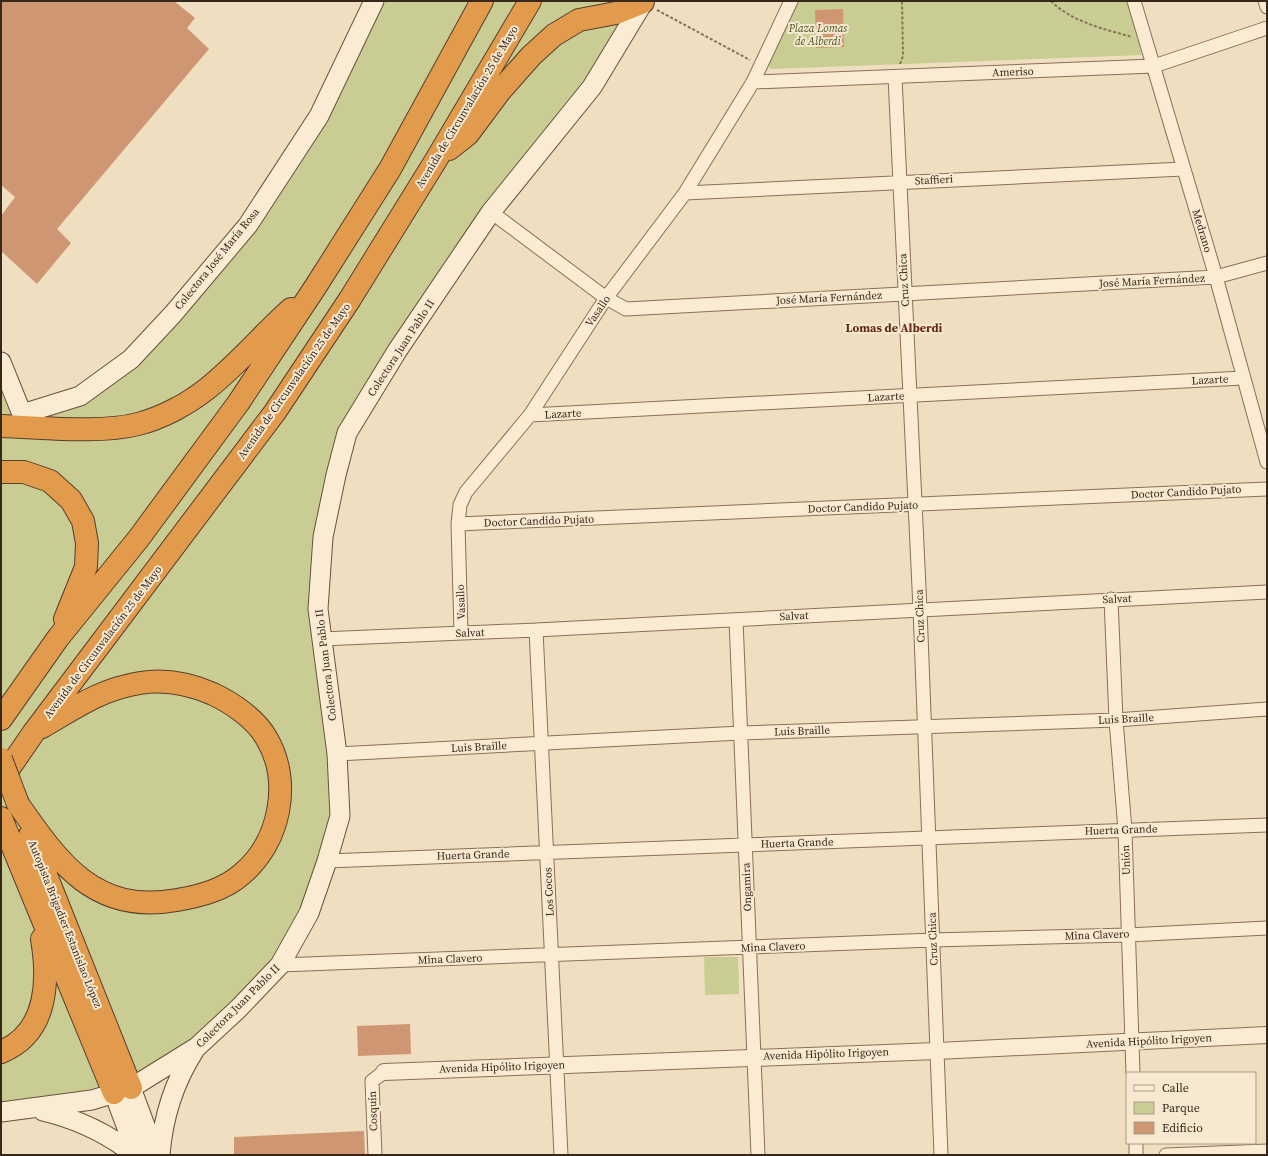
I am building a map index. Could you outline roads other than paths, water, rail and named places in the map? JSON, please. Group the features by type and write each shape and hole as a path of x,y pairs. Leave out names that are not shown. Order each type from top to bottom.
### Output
{"highway":[{"name":"Avenida de Circunvalación 25 de Mayo","path":"1,780 34,732 158,570 275,412 350,299 436,160 530,1"},
{"path":"436,160 468,134 500,91 531,56 554,35 579,20 616,13 644,2"},
{"path":"1,720 58,638 144,532 239,402 316,286 390,169 478,7"},
{"path":"1,426 100,428 137,424 172,411 207,390 238,362 264,333 316,286"},
{"path":"1,418 22,414"},
{"path":"1,472 24,472 50,481 71,500 83,521 87,543 86,568 58,638"},
{"path":"18,804 47,846 71,872 94,888 118,898 141,902 171,901 197,896 221,888 242,875 260,854 272,834 278,812 281,791 278,763 266,738 250,719 227,701 198,687 167,681 141,683 116,689 94,696 34,732"},
{"name":"Autopista Brigadier Estanislao López","path":"1,759 123,1090"},
{"name":"Autopista Brigadier Estanislao López","path":"1,818 35,904 123,1090"},
{"path":"1,1052 9,1049 29,1031 41,1011 45,990 46,967 35,904"}],"main road":[{"name":"Colectora José María Rosa","path":"22,414 80,396 131,359 173,314 248,225 319,116 374,1"},
{"name":"Colectora Juan Pablo II","path":"1,1112 92,1100 123,1090 197,1047 238,1009 280,965 309,913 328,861 340,816 337,754 318,609 323,537 336,475 347,433 397,351 491,212 592,87 644,2"},
{"path":"1,362 22,414"},
{"path":"160,1155 165,1114 173,1090 183,1068 197,1047"},
{"path":"123,1090 136,1155"},
{"path":"123,1090 156,1155"},
{"path":"34,1108 66,1116 86,1124 107,1135 136,1155"}],"street":[{"name":"Vasallo","path":"462,633 458,524 460,505 466,492 530,416 606,298 685,193 753,82 791,1"},
{"name":"Medrano","path":"1134,1 1216,277 1267,462"},
{"path":"1265,1 1267,7"},
{"name":"Ameriso","path":"753,82 1154,66 1267,28"},
{"name":"Cruz Chica","path":"895,77 920,609 941,1155"},
{"name":"Staffieri","path":"685,193 900,181 1183,169"},
{"name":"José María Fernández","path":"491,212 606,298 626,309 1216,277 1267,263"},
{"name":"Lazarte","path":"530,416 1243,378"},
{"name":"Doctor Candido Pujato","path":"458,524 1267,489"},
{"name":"Salvat","path":"321,639 536,630 1267,592"},
{"name":"Unión","path":"1111,599 1116,720 1125,830 1133,1072"},
{"name":"Ongamira","path":"736,620 758,1155"},
{"name":"Los Cocos","path":"536,630 561,1155"},
{"name":"Luis Braille","path":"337,754 741,733 1116,720 1267,710"},
{"name":"Huerta Grande","path":"328,861 1267,825"},
{"name":"Mina Clavero","path":"280,965 932,940 1128,935 1267,928"},
{"name":"Avenida Hipólito Irigoyen","path":"384,1072 937,1051 1267,1036"},
{"name":"Cosquín","path":"375,1155 372,1081 384,1072"},
{"path":"1136,1144 1136,1155"},
{"path":"1166,1155 1267,1151"}],"district":[{"name":"Lomas de Alberdi","path":"894,328"}],"park label":[{"name":"Plaza Lomas de Alberdi","path":"818,34"}]}
